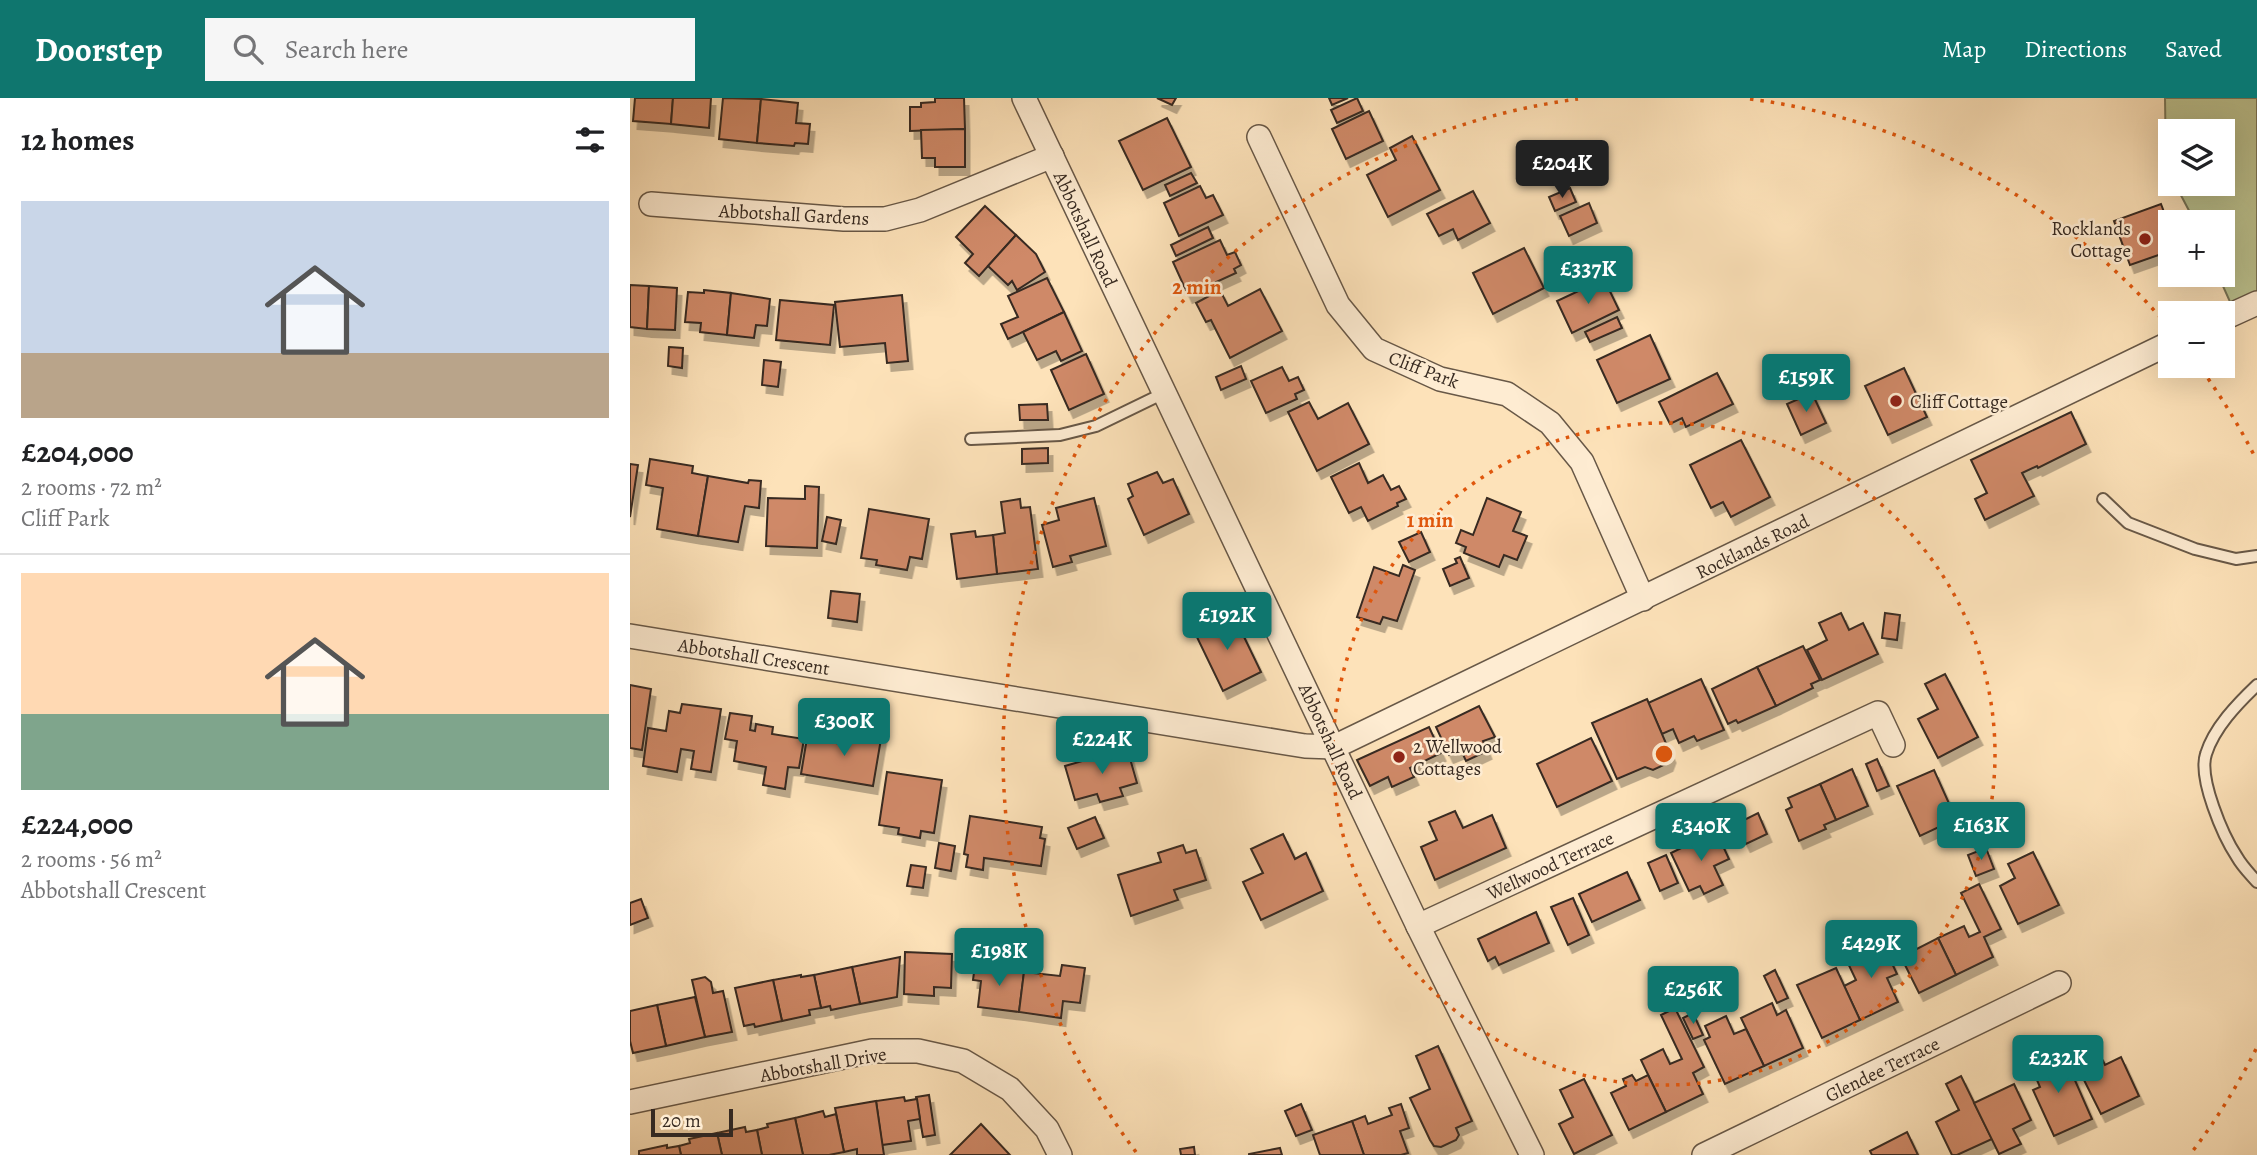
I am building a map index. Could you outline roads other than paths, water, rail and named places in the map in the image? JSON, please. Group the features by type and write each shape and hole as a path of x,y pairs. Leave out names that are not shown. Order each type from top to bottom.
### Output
{"street":[{"name":"Abbotshall Road","path":"1024,98 1418,926 1532,1155"},
{"name":"Cliff Park","path":"1259,137 1338,305 1374,349 1440,379 1507,394 1550,423 1582,462 1643,599"},
{"name":"Abbotshall Gardens","path":"651,204 844,219 885,219 920,210 1052,156"},
{"path":"2235,312 2257,303"},
{"name":"Rocklands Road","path":"1334,747 2158,349"},
{"name":"Abbotshall Crescent","path":"630,636 1305,746 1334,747"},
{"name":"Wellwood Terrace","path":"1418,926 1878,713 1893,745"},
{"name":"Glendee Terrace","path":"1704,1155 2059,983"},
{"name":"Abbotshall Drive","path":"630,1102 872,1051 918,1051 963,1061 1010,1089 1047,1129 1060,1155"}],"lane":[{"path":"971,439 1059,435 1096,426 1164,393"},
{"path":"2103,499 2128,523 2196,549 2236,559 2257,556"},
{"path":"2257,685 2215,733 2204,757 2207,790 2220,823 2236,857 2257,883"}],"place":[{"name":"Rocklands Cottage","path":"2145,239"},
{"name":"Cliff Cottage","path":"1896,401"},
{"name":"2 Wellwood Cottages","path":"1399,757"}]}
